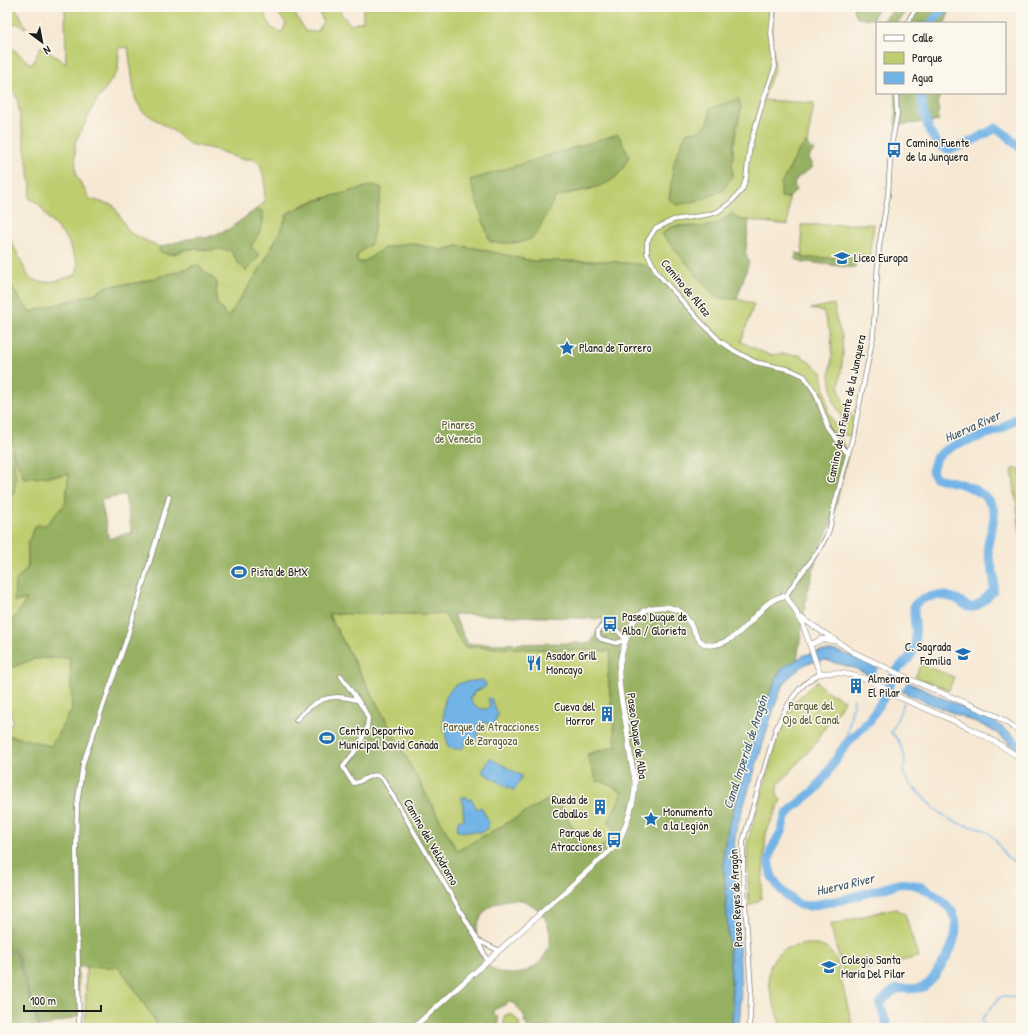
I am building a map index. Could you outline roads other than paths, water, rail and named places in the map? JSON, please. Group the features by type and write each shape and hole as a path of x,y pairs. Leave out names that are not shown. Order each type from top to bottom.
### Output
{"street":[{"name":"Camino de Alfaz","path":"774,7 771,32 775,67 750,145 746,179 742,190 730,203 717,212 673,220 655,230 647,242 647,253 657,273 720,341 755,362 791,370 804,376 815,392 829,430 848,454"},
{"path":"908,22 917,7"},
{"name":"Camino de la Fuente de la Junquera","path":"786,596 805,567 818,552 827,536 859,409 873,337 879,247 888,195 891,147 897,115 896,94"},
{"path":"79,1028 76,851 82,764 126,641 169,497"},
{"path":"786,596 799,616 820,674 828,672 845,674 872,682 898,696 992,738 1021,759"},
{"name":"Paseo Duque de Alba","path":"413,1028 612,849 620,840 630,811 635,784 619,670 626,640 633,623 640,614 652,608 665,607 678,610 686,616 701,643 711,645 725,642 742,630 769,602 778,597 786,596"},
{"path":"799,616 854,652 909,679 994,715 1021,733"},
{"path":"603,626 613,627 626,640 616,643 601,640 598,633 600,628 603,626"},
{"path":"810,647 822,639 839,643"},
{"path":"616,643 623,650"},
{"name":"Paseo Reyes de Aragón","path":"748,1028 750,1018 751,990 743,872 743,841 776,729 781,718 793,698 808,681 820,674"},
{"path":"341,676 356,700"},
{"path":"296,720 306,709 321,699 335,696 356,700"},
{"name":"Camino del Velódromo","path":"356,700 364,709 368,718 367,728 359,746 343,767 349,778 354,783 372,775 378,775 382,778 477,939 487,960"},
{"path":"477,939 498,950"}],"water":[{"name":"Canal Imperial de Aragón","path":"822,651 836,651 858,658 994,721 1021,742 1021,751 994,731 980,724 916,698 854,668 825,660 807,663 788,678 775,705 736,830 734,864 741,993 739,1028 731,1028 733,1009 724,870 724,850 728,829 762,712 779,673 783,668 804,655"},
{"path":"479,680 484,681 486,684 485,687 474,692 470,697 472,703 481,709 487,709 490,706 488,699 491,698 498,715 493,725 484,722 478,734 477,740 467,741 463,748 449,748 445,733 443,715 446,698 449,691 458,684"},
{"path":"490,758 522,776 514,791 482,772"},
{"path":"466,796 468,800 471,799 477,809 481,807 489,822 488,828 481,832 457,831 458,821 464,819 462,797"}],"waterway":[{"name":"Huerva River","path":"932,22 945,7"},
{"name":"Huerva River","path":"921,94 928,126 931,134 941,147 948,149 958,147 996,128 1021,148"},
{"name":"Huerva River","path":"894,675 909,658 915,646 916,633 914,606 918,602 927,597 944,596 957,599 966,606 974,607 993,591 994,578 988,549 994,518 993,508 987,498 972,488 935,477 932,471 936,458 944,451 955,445 1002,429 1021,414"},
{"name":"Huerva River","path":"888,1028 880,1004 895,990 917,989 927,985 935,976 949,953 954,940 956,925 954,915 950,909 932,893 923,888 909,884 898,884 846,899 809,906 800,905 781,890 772,877 769,865 771,850 781,832 786,815 815,790 845,745 870,720 891,683"},
{"path":"845,745 854,699"},
{"path":"904,703 891,733 900,744 903,752 905,759 903,772 905,777 931,805 954,822 987,831 995,839 1006,856 1021,867"},
{"path":"985,1028 982,1019 999,998 1004,996 1018,997 1021,993"}],"place":[{"name":"Camino Fuente de la Junquera","path":"894,150"},
{"name":"Liceo Europa","path":"842,258"},
{"name":"Plana de Torrero","path":"567,348"},
{"name":"Pista de BMX","path":"239,572"},
{"name":"Paseo Duque de Alba / Glorieta","path":"610,624"},
{"name":"C. Sagrada Familia","path":"963,654"},
{"name":"Asador Grill Moncayo","path":"534,663"},
{"name":"Almenara El Pilar","path":"856,686"},
{"name":"Cueva del Horror","path":"607,714"},
{"name":"Centro Deportivo Municipal David Cañada","path":"327,738"},
{"name":"Rueda de Caballos","path":"600,807"},
{"name":"Monumento a la Legión","path":"651,819"},
{"name":"Parque de Atracciones","path":"614,840"},
{"name":"Colegio Santa Maria Del Pilar","path":"829,967"}],"park label":[{"name":"Pinares de Venecia","path":"458,432"},
{"name":"Parque del Ojo del Canal","path":"811,713"},
{"name":"Parque de Atracciones de Zaragoza","path":"491,734"}]}
